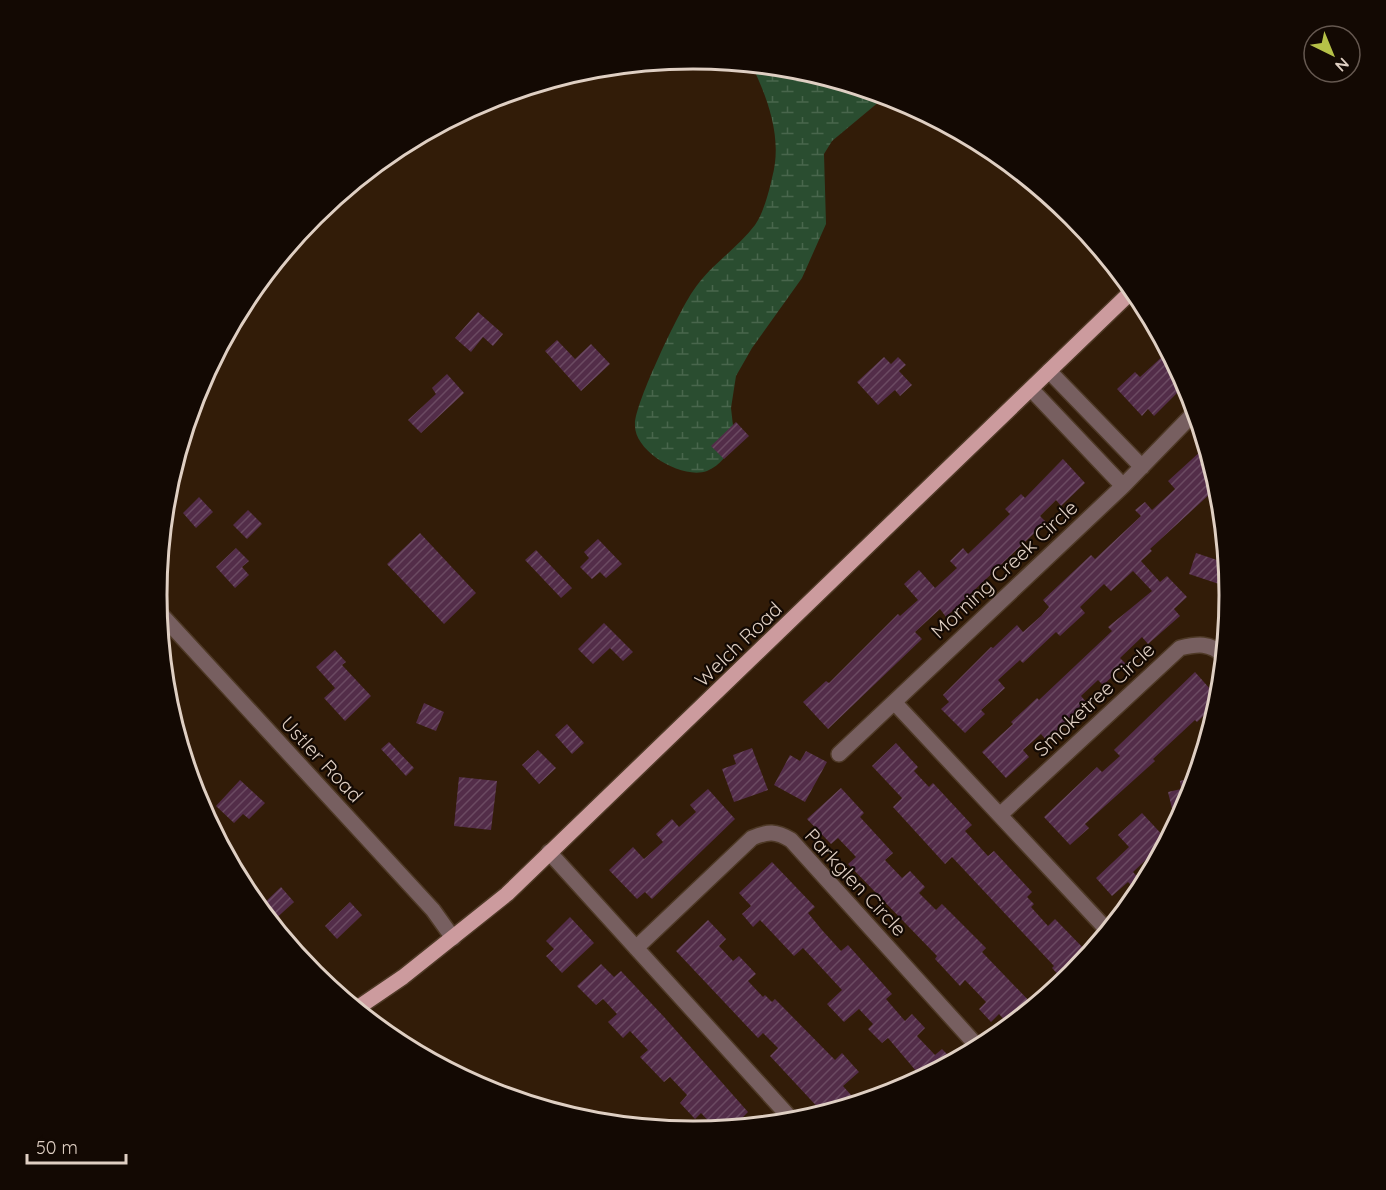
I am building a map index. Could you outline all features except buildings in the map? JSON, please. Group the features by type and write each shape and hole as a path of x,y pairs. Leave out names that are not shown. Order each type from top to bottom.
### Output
{"main road":[{"name":"Welch Road","path":"363,1004 453,938 507,894 1126,297"}],"street":[{"path":"1049,371 1142,467"},
{"path":"1031,389 1123,486"},
{"name":"Morning Creek Circle","path":"839,754 1123,486 1189,420"},
{"name":"Ustler Road","path":"168,622 433,910 453,938"},
{"name":"Smoketree Circle","path":"1000,814 1180,648 1200,643 1216,649"},
{"path":"894,702 1102,925"},
{"name":"Parkglen Circle","path":"636,948 752,838 767,831 780,833 791,840 972,1040"},
{"path":"549,852 785,1113"}],"green space":[{"path":"755,73 796,79 878,103 832,141 824,154 826,224 802,278 752,348 736,376 731,408 735,443 712,469 697,473 685,471 661,461 642,444 636,434 637,413 668,336 686,302 700,282 740,242 761,215 771,184 776,149 772,119"}]}
